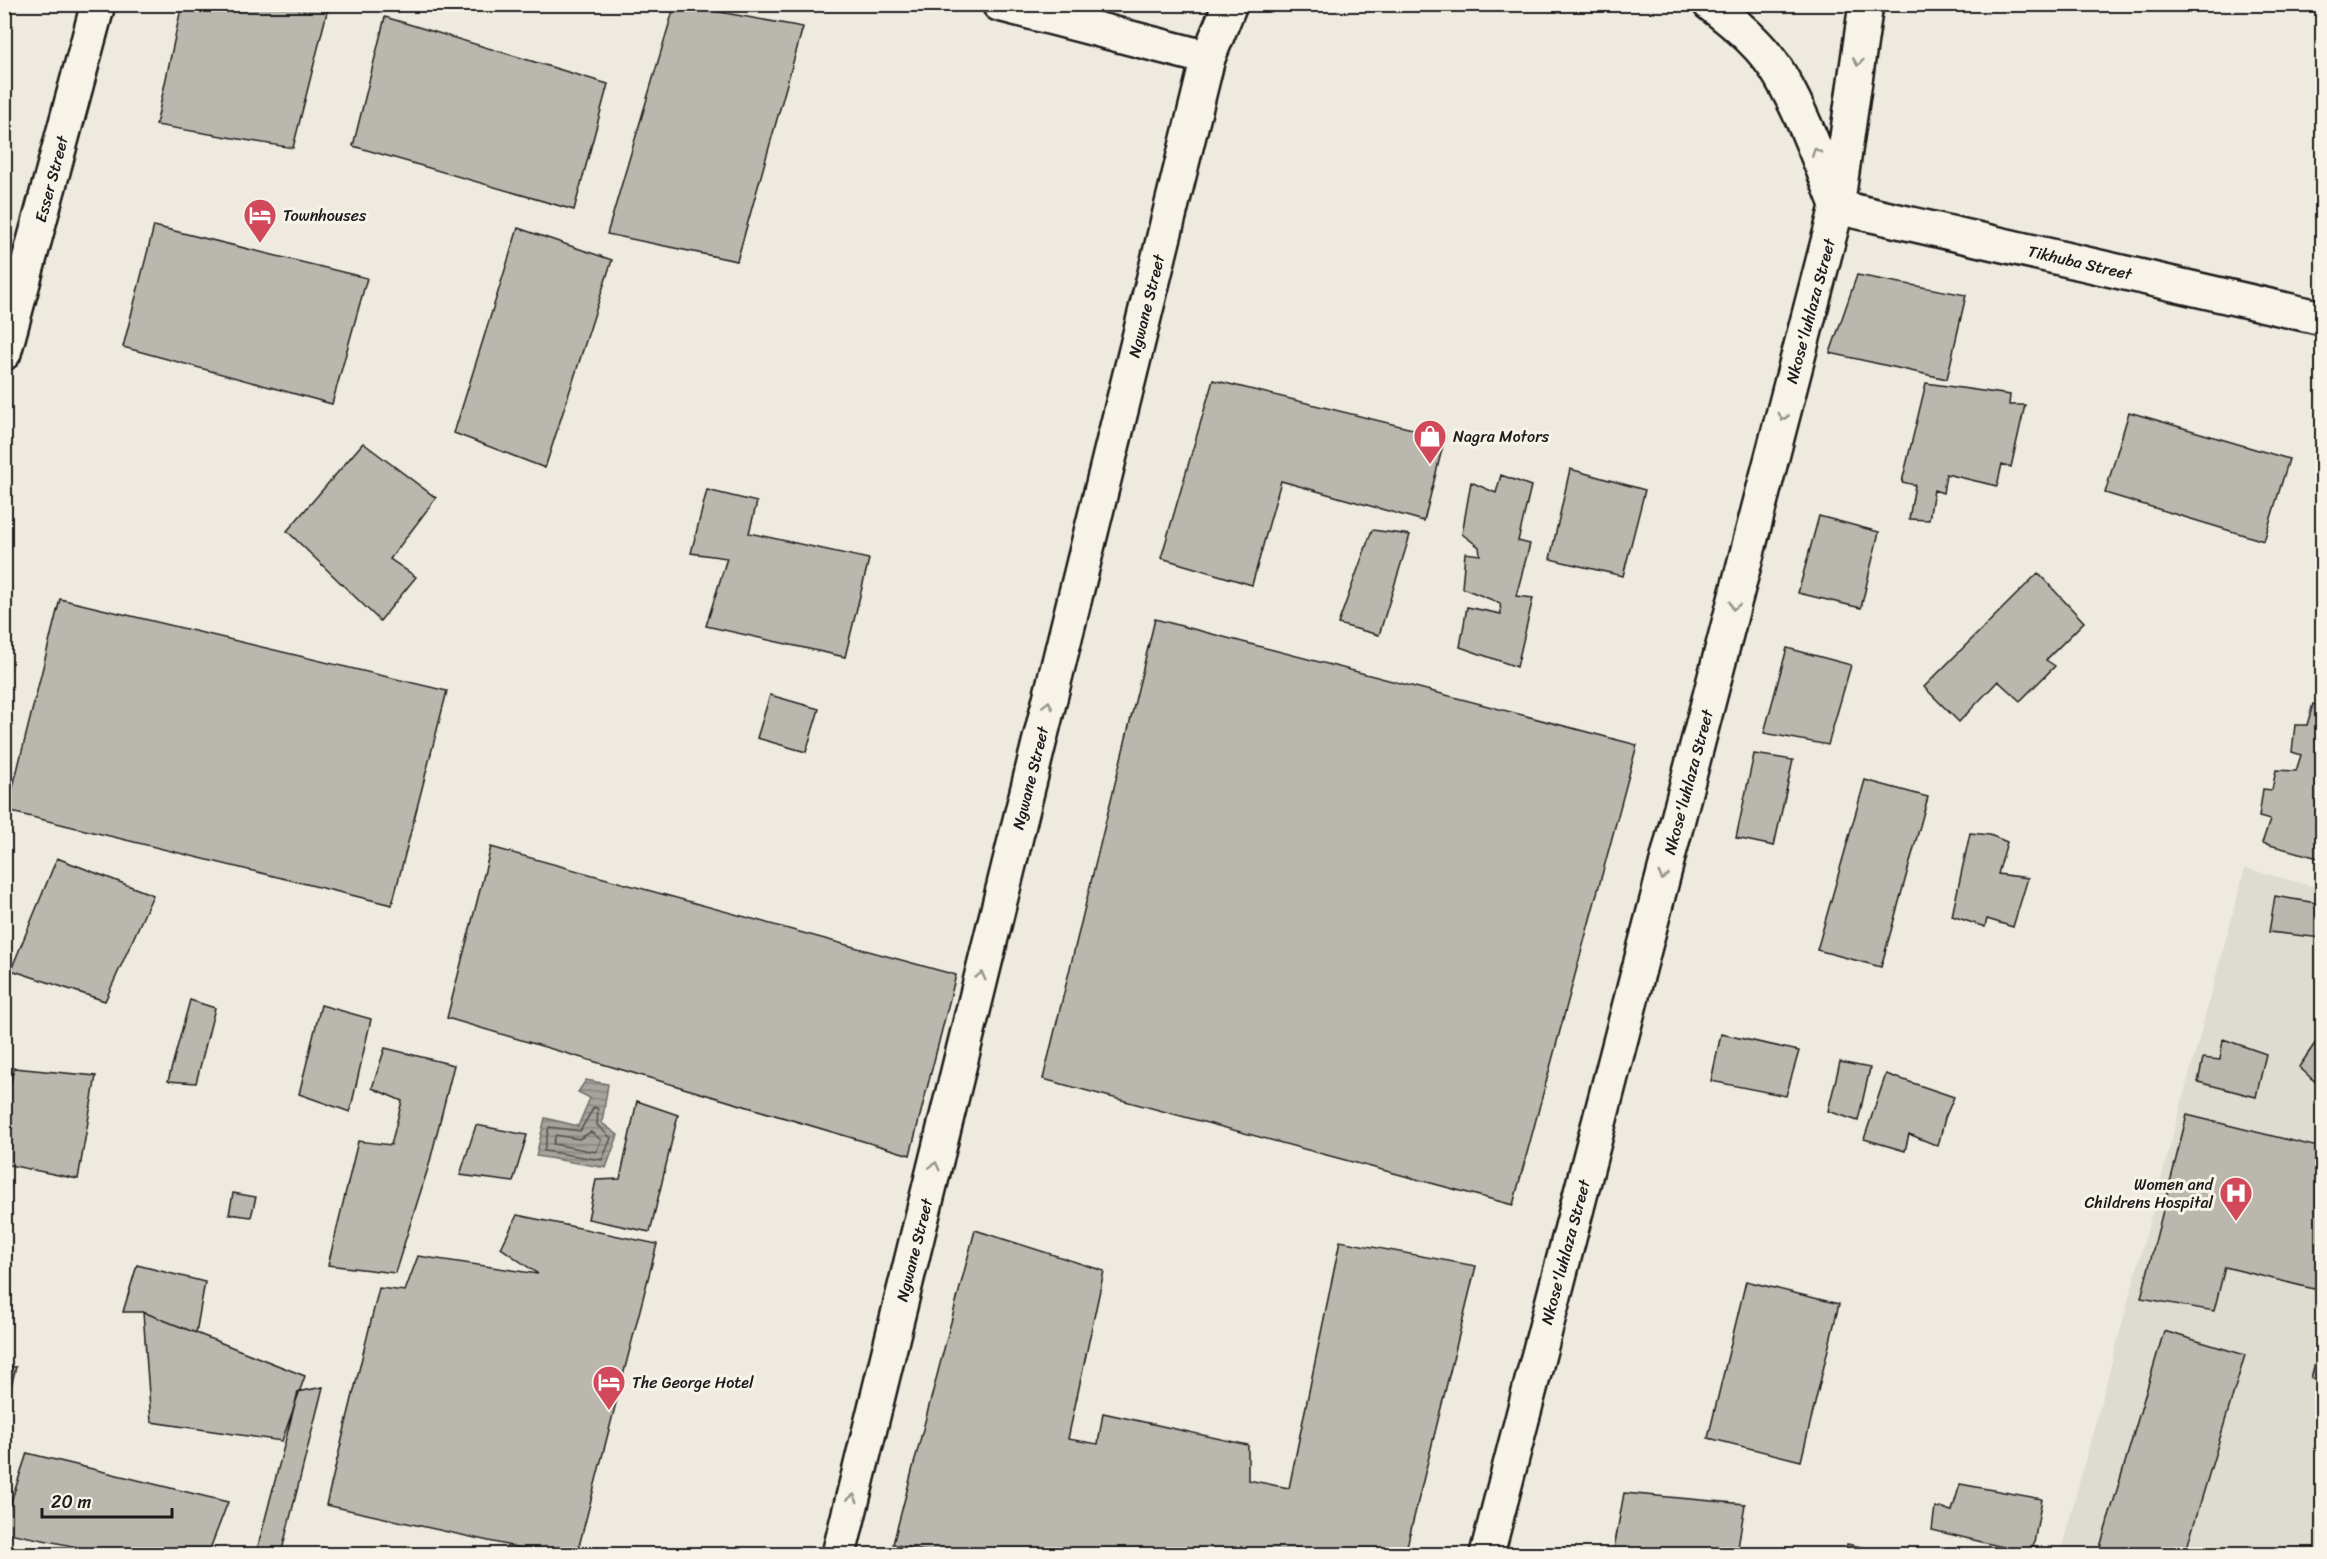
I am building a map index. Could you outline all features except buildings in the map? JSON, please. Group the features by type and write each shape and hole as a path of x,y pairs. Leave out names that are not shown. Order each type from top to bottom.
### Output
{"main road":[{"name":"Esser Street","path":"4,353 98,4"},
{"path":"999,4 1208,58"},
{"name":"Ngwane Street","path":"839,1554 1208,58 1230,4"},
{"path":"1710,4 1739,27 1780,75 1808,133 1837,207"},
{"name":"Nkose'luhlaza Street","path":"1487,1554 1837,207 1866,4"},
{"name":"Tikhuba Street","path":"1837,207 2322,318"}],"shaded area":[{"name":"Women and Childrens Hospital","path":"2245,868 2322,889 2322,1554 2060,1554"}],"water":[{"path":"586,1080 608,1084 602,1123 618,1135 606,1168 536,1156 545,1118 578,1126 590,1098 578,1092"}],"place":[{"name":"Townhouses","path":"260,244"},
{"name":"Nagra Motors","path":"1430,465"},
{"name":"Women and Childrens Hospital","path":"2236,1222"},
{"name":"The George Hotel","path":"609,1411"}]}
